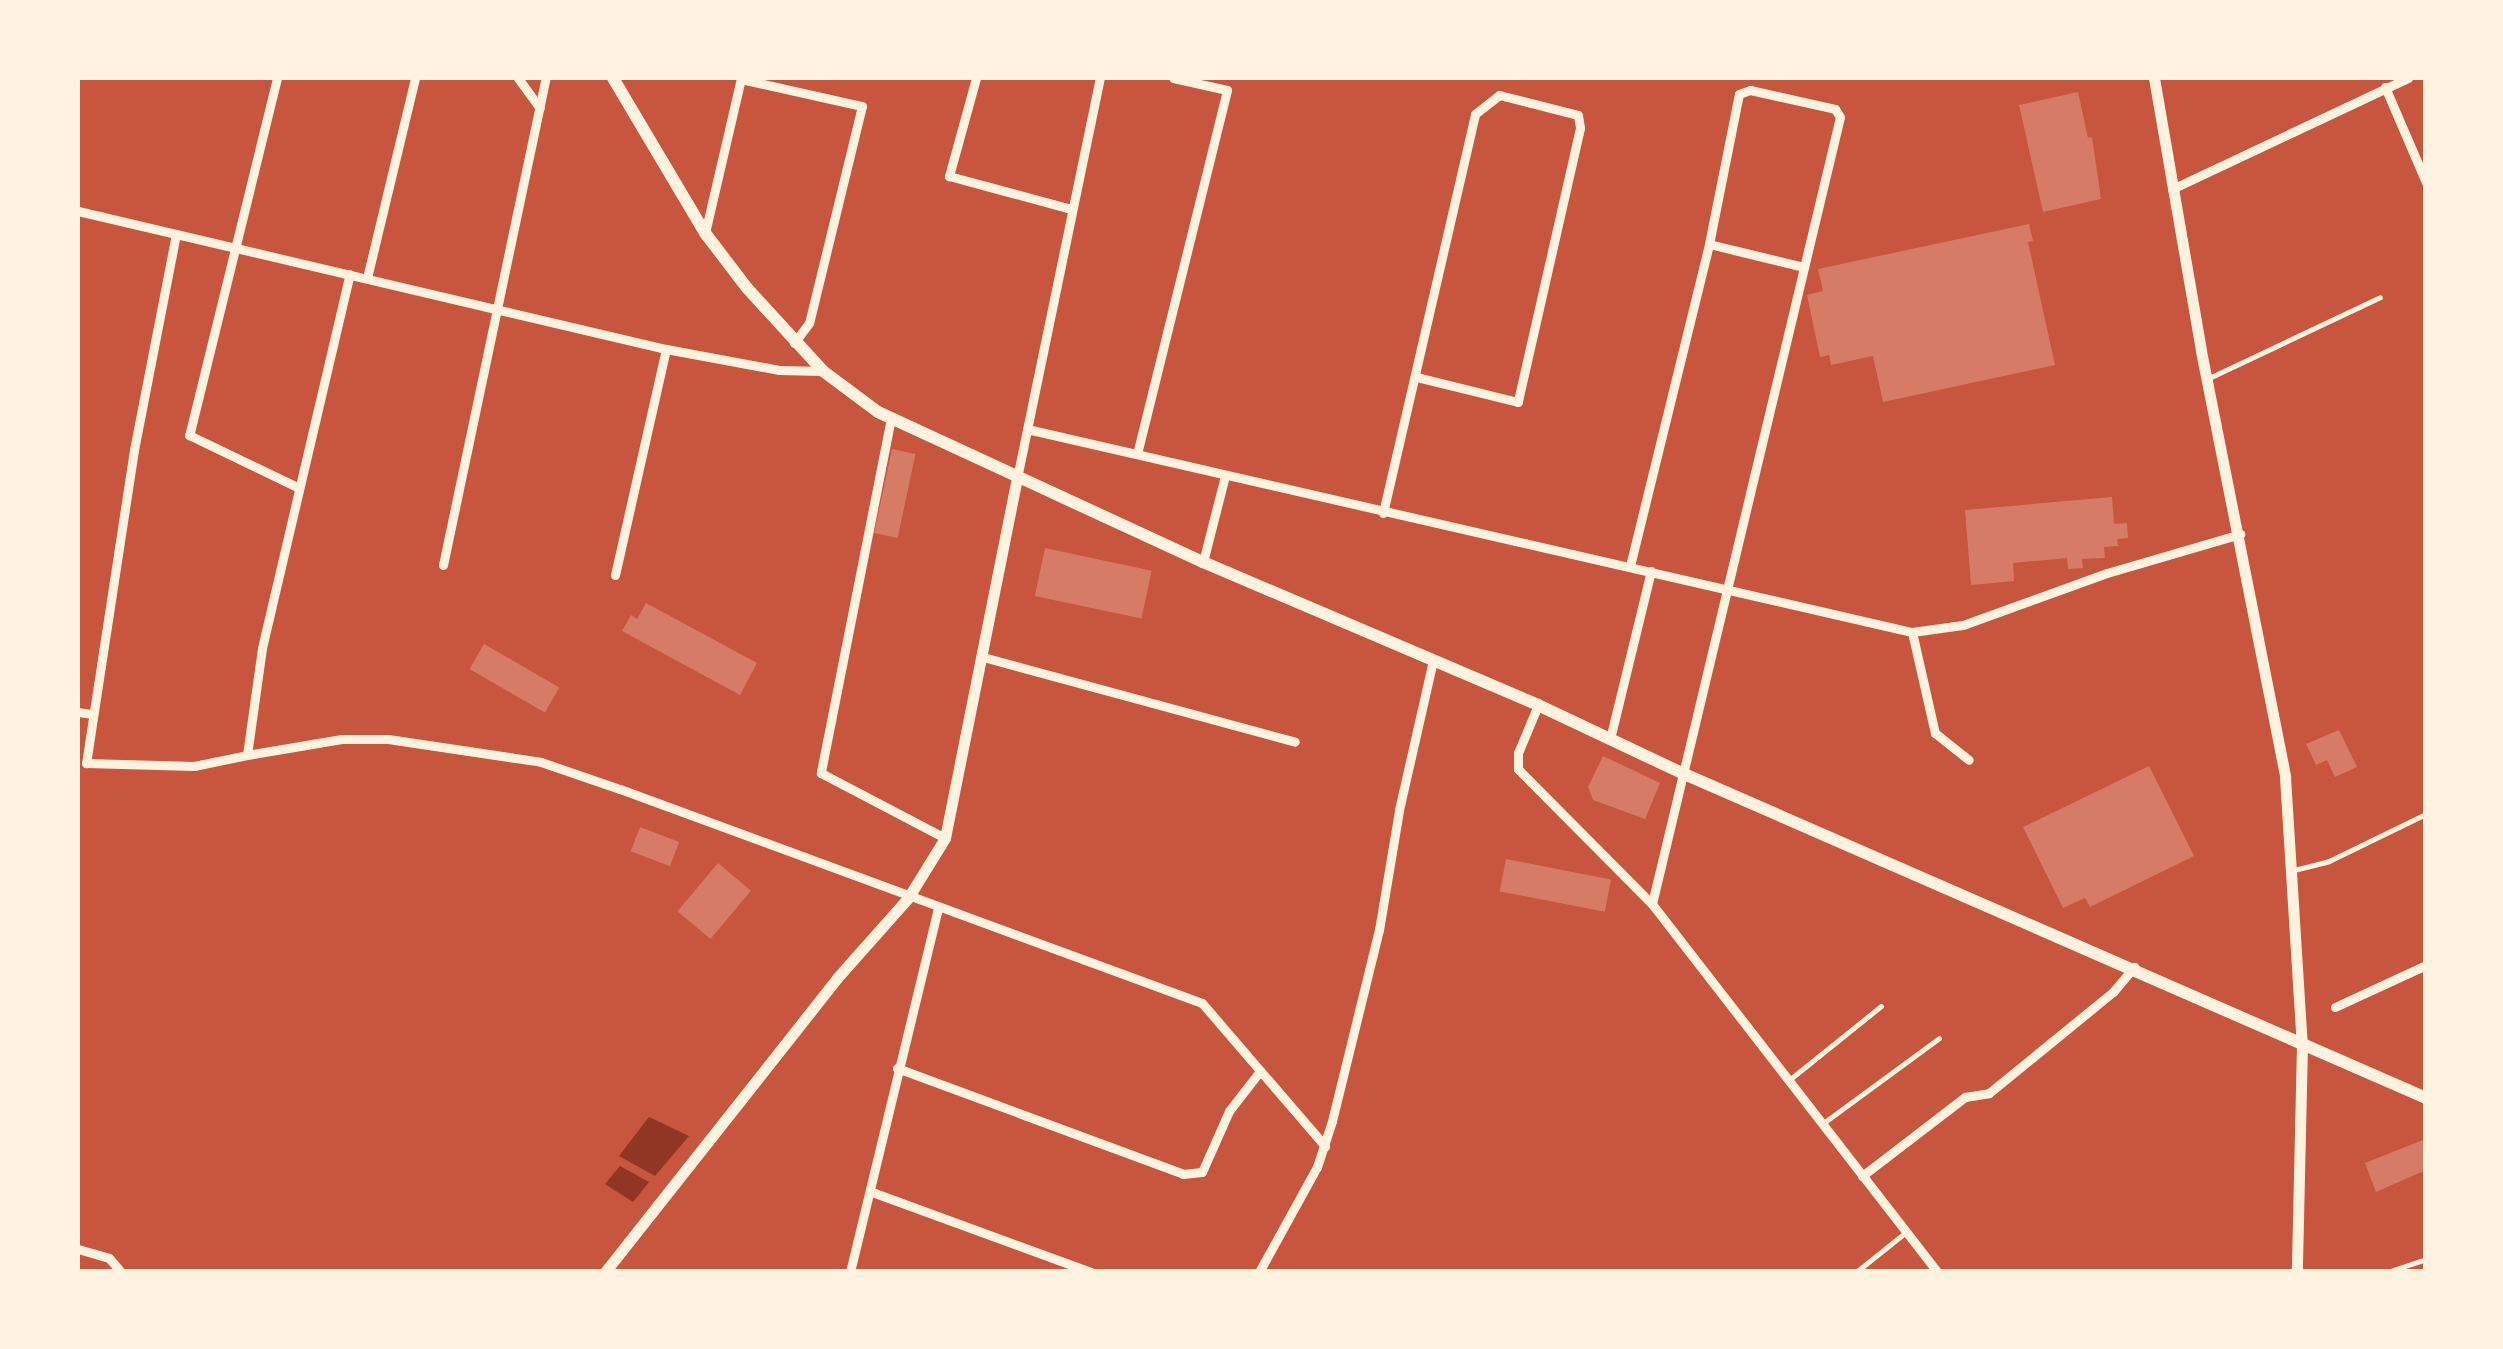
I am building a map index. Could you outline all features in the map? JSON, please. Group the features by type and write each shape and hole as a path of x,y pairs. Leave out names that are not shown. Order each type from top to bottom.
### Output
{"main road":[{"path":"613,78 705,233 794,343 823,372 891,418 1203,562 1538,705 1682,773 2134,967 2426,1098"}],"street":[{"path":"277,78 189,434 299,488"},
{"path":"368,278 415,78"},
{"path":"518,78 540,108"},
{"path":"443,565 546,78"},
{"path":"705,233 741,78 862,106 809,324 794,343"},
{"path":"976,78 949,176 1071,210"},
{"path":"604,1272 837,978 908,898 945,838 1100,78"},
{"path":"1137,454 1226,90 1173,78"},
{"path":"2154,78 2206,380 2274,710 2294,870 2302,1044 2297,1272"},
{"path":"2172,189 2408,78"},
{"path":"2385,87 2426,182"},
{"path":"1630,566 1709,244 1740,94 1750,90 1834,109 1840,117 1652,904"},
{"path":"1383,513 1474,114 1499,95 1578,115 1580,128 1518,402 1416,377"},
{"path":"78,211 666,349 779,370 823,372"},
{"path":"176,234 134,450 86,762 194,766 342,738 388,739 541,762 1202,1004 1325,1146"},
{"path":"1709,244 1804,266"},
{"path":"247,755 262,648 350,274"},
{"path":"614,574 666,349"},
{"path":"891,418 821,773 945,838"},
{"path":"1027,429 1912,632 1963,624 2061,588 2240,534"},
{"path":"1203,562 1224,476"},
{"path":"1610,739 1651,571"},
{"path":"1912,632 1935,733 1969,760"},
{"path":"983,657 1295,742"},
{"path":"1258,1272 1325,1146 1378,930 1398,810 1432,660"},
{"path":"1538,705 1518,753 1518,769 1652,904 1936,1272"},
{"path":"78,712 93,714"},
{"path":"850,1272 938,908"},
{"path":"2335,1007 2426,965"},
{"path":"1862,1176 1966,1097 1989,1093 2113,992 2134,967"},
{"path":"897,1068 1183,1174 1202,1172 1229,1111 1260,1071"},
{"path":"872,1192 1091,1272"},
{"path":"78,1249 109,1258 121,1272"}],"lane":[{"path":"2206,380 2380,297"},
{"path":"2294,870 2329,860 2426,814"},
{"path":"1789,1080 1881,1006"},
{"path":"1822,1124 1939,1038"},
{"path":"1856,1272 1906,1232"},
{"path":"2387,1272 2426,1259"}],"shaded area":[{"path":"649,1117 689,1136 655,1176 619,1156"},
{"path":"620,1166 649,1182 633,1202 605,1184"}],"building":[{"path":"2078,92 2088,138 2092,137 2101,199 2043,212 2019,105"},
{"path":"2029,224 2033,241 2028,242 2055,365 1883,402 1873,356 1831,365 1829,355 1820,357 1807,295 1823,291 1818,269"},
{"path":"892,449 915,454 898,538 874,533"},
{"path":"2112,497 2114,524 2127,523 2128,538 2117,539 2118,546 2104,547 2105,558 2082,559 2083,568 2068,569 2067,558 2013,563 2014,581 1971,585 1965,510"},
{"path":"1045,548 1152,571 1141,619 1035,596"},
{"path":"646,603 757,663 740,695 622,631 631,615 637,619"},
{"path":"484,644 559,688 545,713 470,669"},
{"path":"2339,730 2357,767 2335,777 2327,760 2316,765 2306,744"},
{"path":"1603,756 1660,783 1645,819 1593,800 1588,787"},
{"path":"2149,766 2194,856 2090,907 2085,898 2063,908 2023,827"},
{"path":"640,827 679,842 670,866 631,851"},
{"path":"1506,859 1611,879 1605,912 1500,891"},
{"path":"718,863 751,891 710,939 678,911"},
{"path":"2423,1140 2426,1170 2376,1192 2365,1163"}]}
